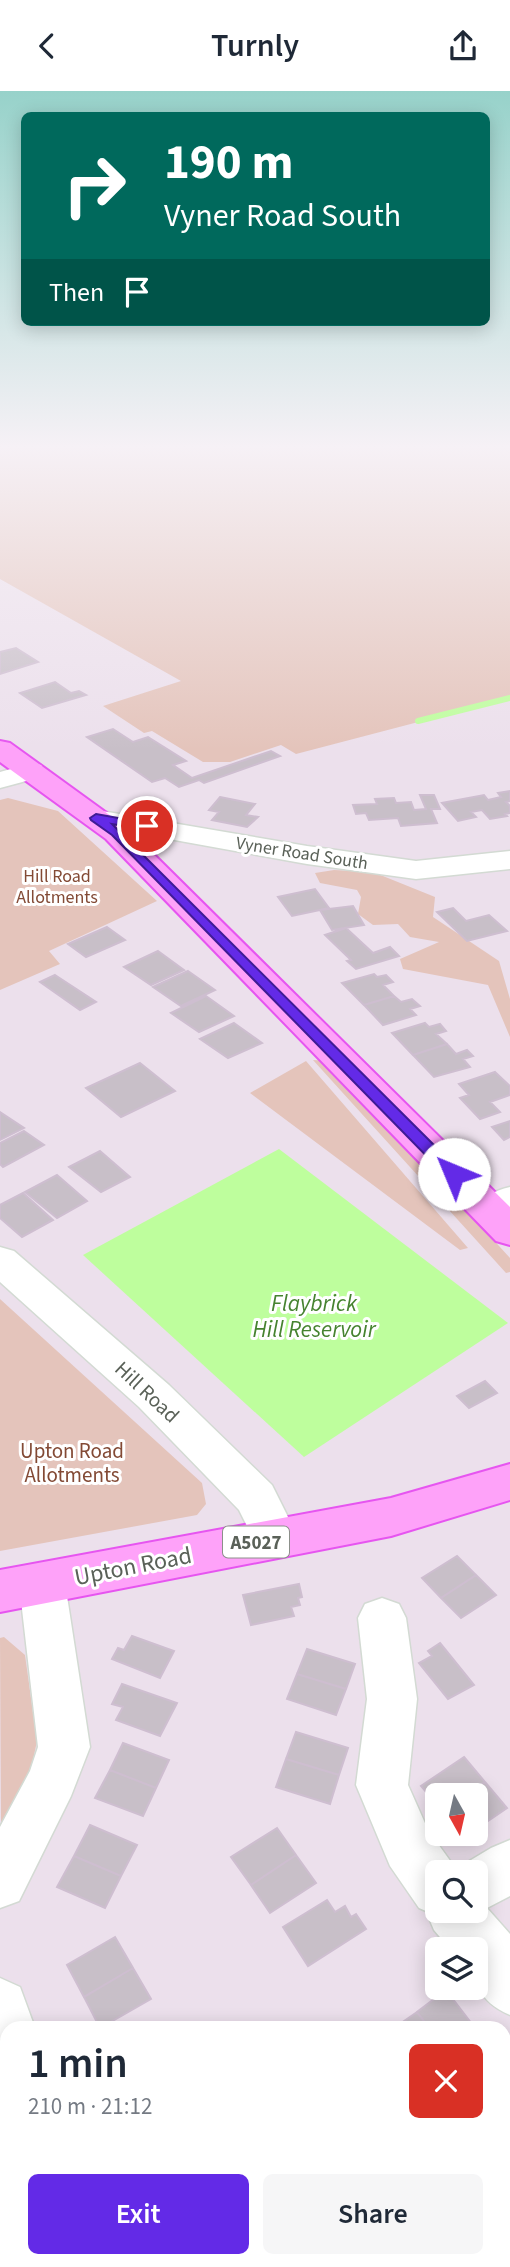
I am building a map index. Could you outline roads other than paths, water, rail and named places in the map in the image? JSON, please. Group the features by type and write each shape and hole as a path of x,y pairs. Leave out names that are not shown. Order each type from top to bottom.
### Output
{"main road":[{"path":"0,749 116,833 503,1214"},
{"name":"Upton Road","path":"21,1587 391,1517 510,1482"}],"street":[{"path":"0,780 32,771"},
{"name":"Vyner Road South","path":"96,818 307,855 416,870 510,860"},
{"name":"Hill Road","path":"0,1260 154,1396 256,1498 276,1539"},
{"path":"0,1882 53,1779 64,1747 21,1587"},
{"path":"383,1618 392,1699 382,1785 409,1848 425,1871"},
{"path":"488,1879 510,1866"},
{"path":"463,1923 492,1956 510,1986"}],"water":[{"name":"Flaybrick Hill Reservoir","path":"279,1149 508,1323 304,1457 83,1255"}],"waterway":[{"path":"418,721 510,698"}],"park label":[{"name":"Hill Road Allotments","path":"57,886"},
{"name":"Upton Road Allotments","path":"72,1463"}]}
